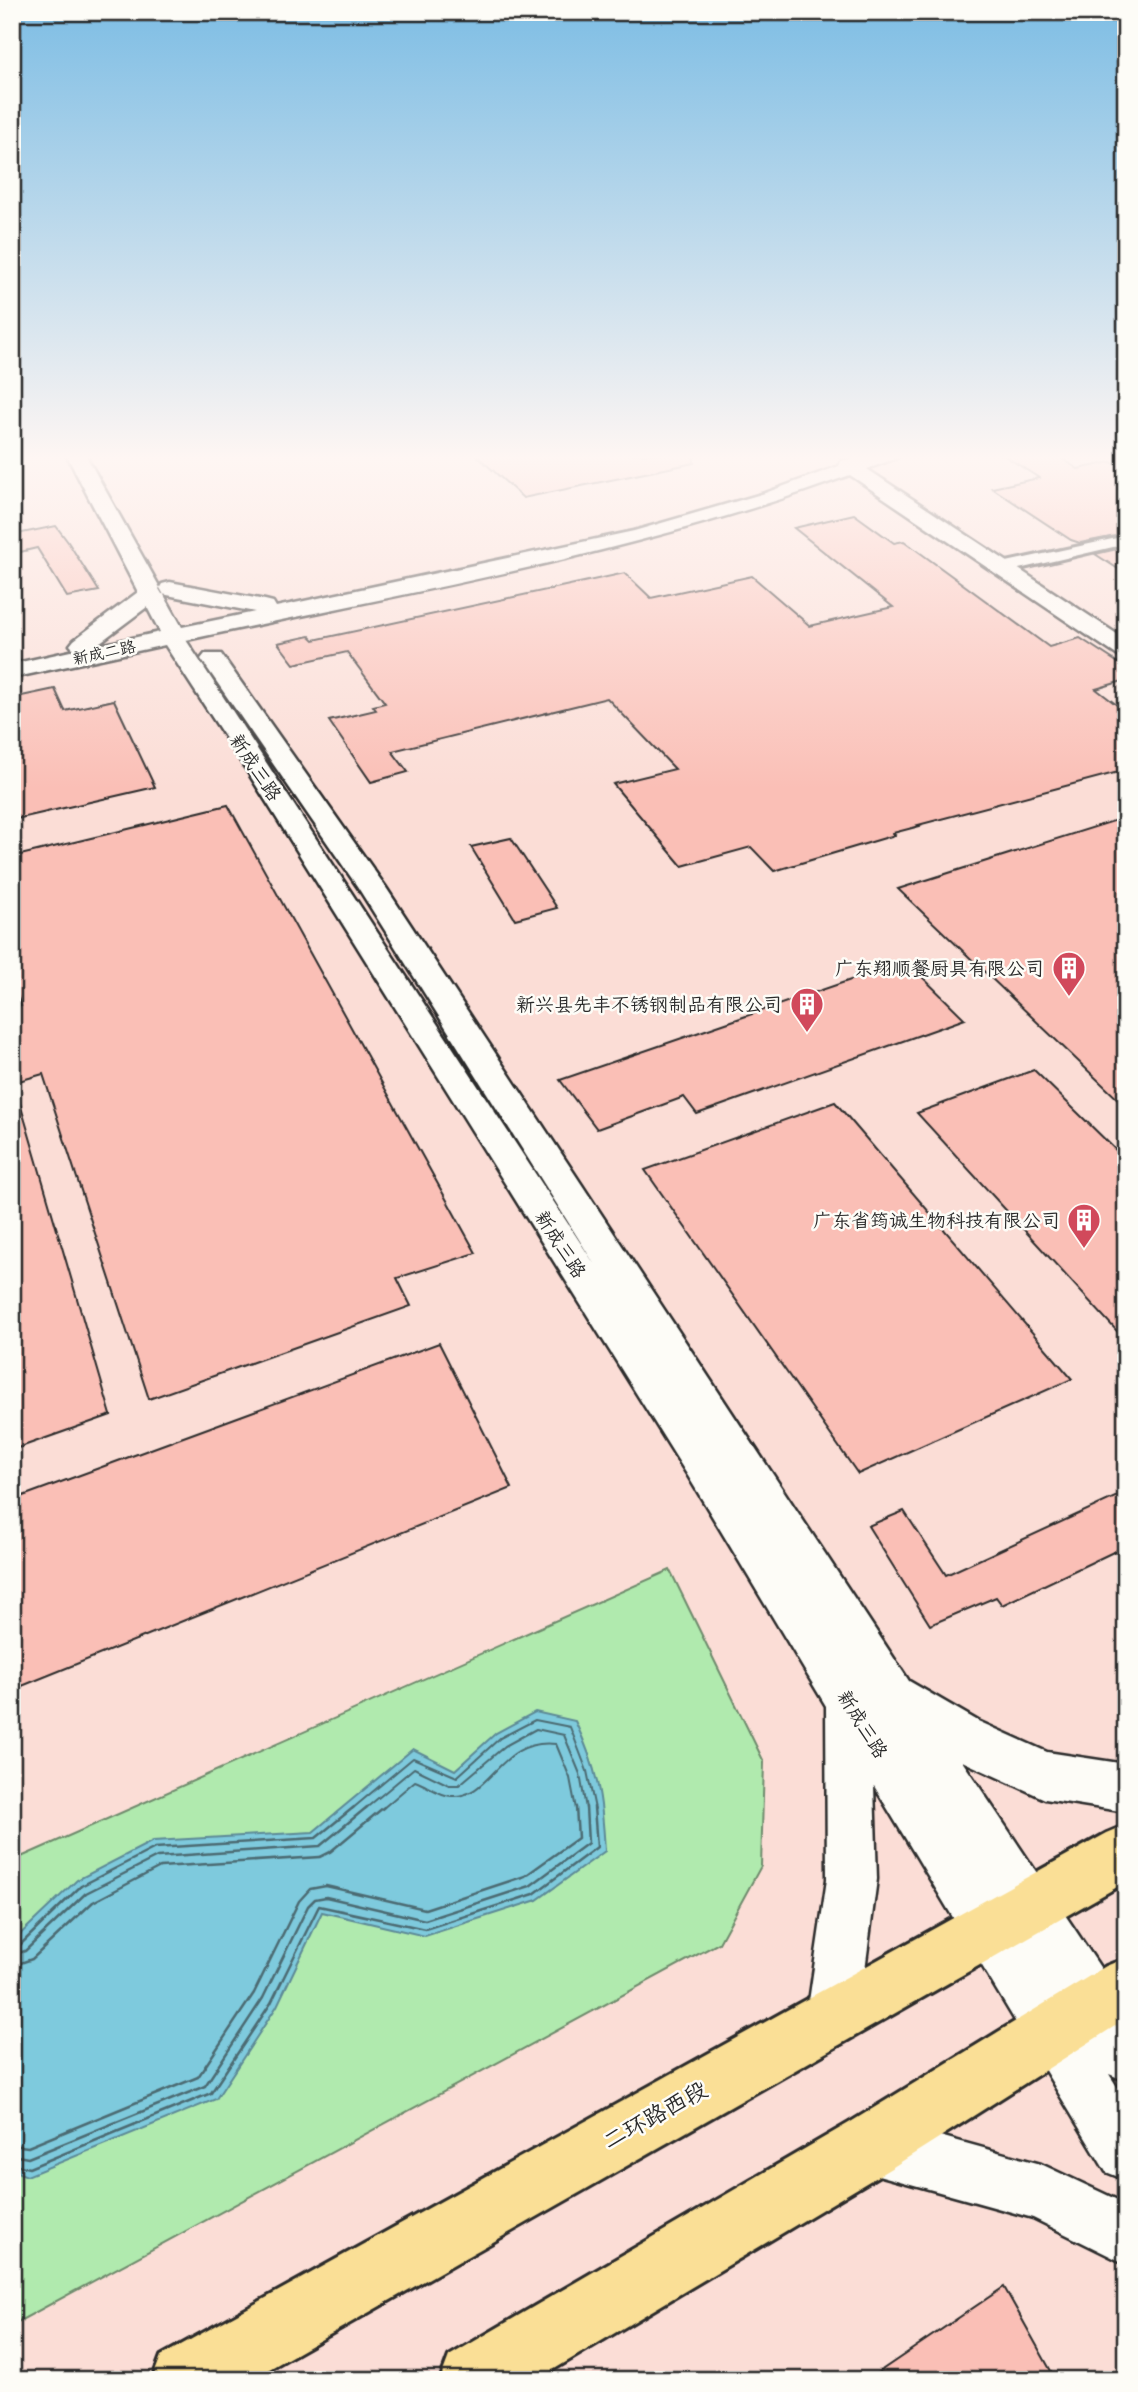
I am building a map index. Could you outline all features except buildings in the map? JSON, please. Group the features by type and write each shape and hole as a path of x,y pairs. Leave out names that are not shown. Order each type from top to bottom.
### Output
{"main road":[{"name":"二环路西段","path":"185,2380 1126,1852"},
{"path":"473,2380 871,2145 1091,2008"}],"street":[{"name":"新成三路","path":"144,566 194,648 277,797 870,1698 1009,1917 1091,2008"},
{"name":"新成三路","path":"149,566 160,591"},
{"path":"85,650 194,648 267,612 476,566"},
{"path":"85,650 160,591 267,612 493,566"},
{"path":"999,566 1126,651"},
{"path":"1002,568 1012,566"},
{"path":"1027,566 1126,630"},
{"name":"新成二路","path":"12,661 85,650 194,648 267,612"},
{"name":"新成二路","path":"12,671 85,650"},
{"path":"833,2015 852,1879 870,1698 1045,1775 1126,1788"},
{"path":"1091,2008 1126,2054"},
{"path":"1091,2008 1126,2152"},
{"path":"871,2145 1041,2192 1126,2235"}],"shaded area":[{"path":"12,566 1126,566 1126,2380 12,2380"}],"green space":[{"path":"670,1570 764,1762 761,1866 719,1943 12,2325 12,1861"}],"water":[{"path":"535,1712 575,1721 598,1784 605,1851 537,1900 425,1936 322,1912 277,2006 216,2099 27,2176 12,2170 12,1942 77,1880 153,1841 313,1832 413,1749 455,1770 496,1733"}],"place":[{"name":"广东翔顺餐厨具有限公司","path":"1069,998"},
{"name":"新兴县先丰不锈钢制品有限公司","path":"807,1034"},
{"name":"广东省筠诚生物科技有限公司","path":"1084,1250"}]}
